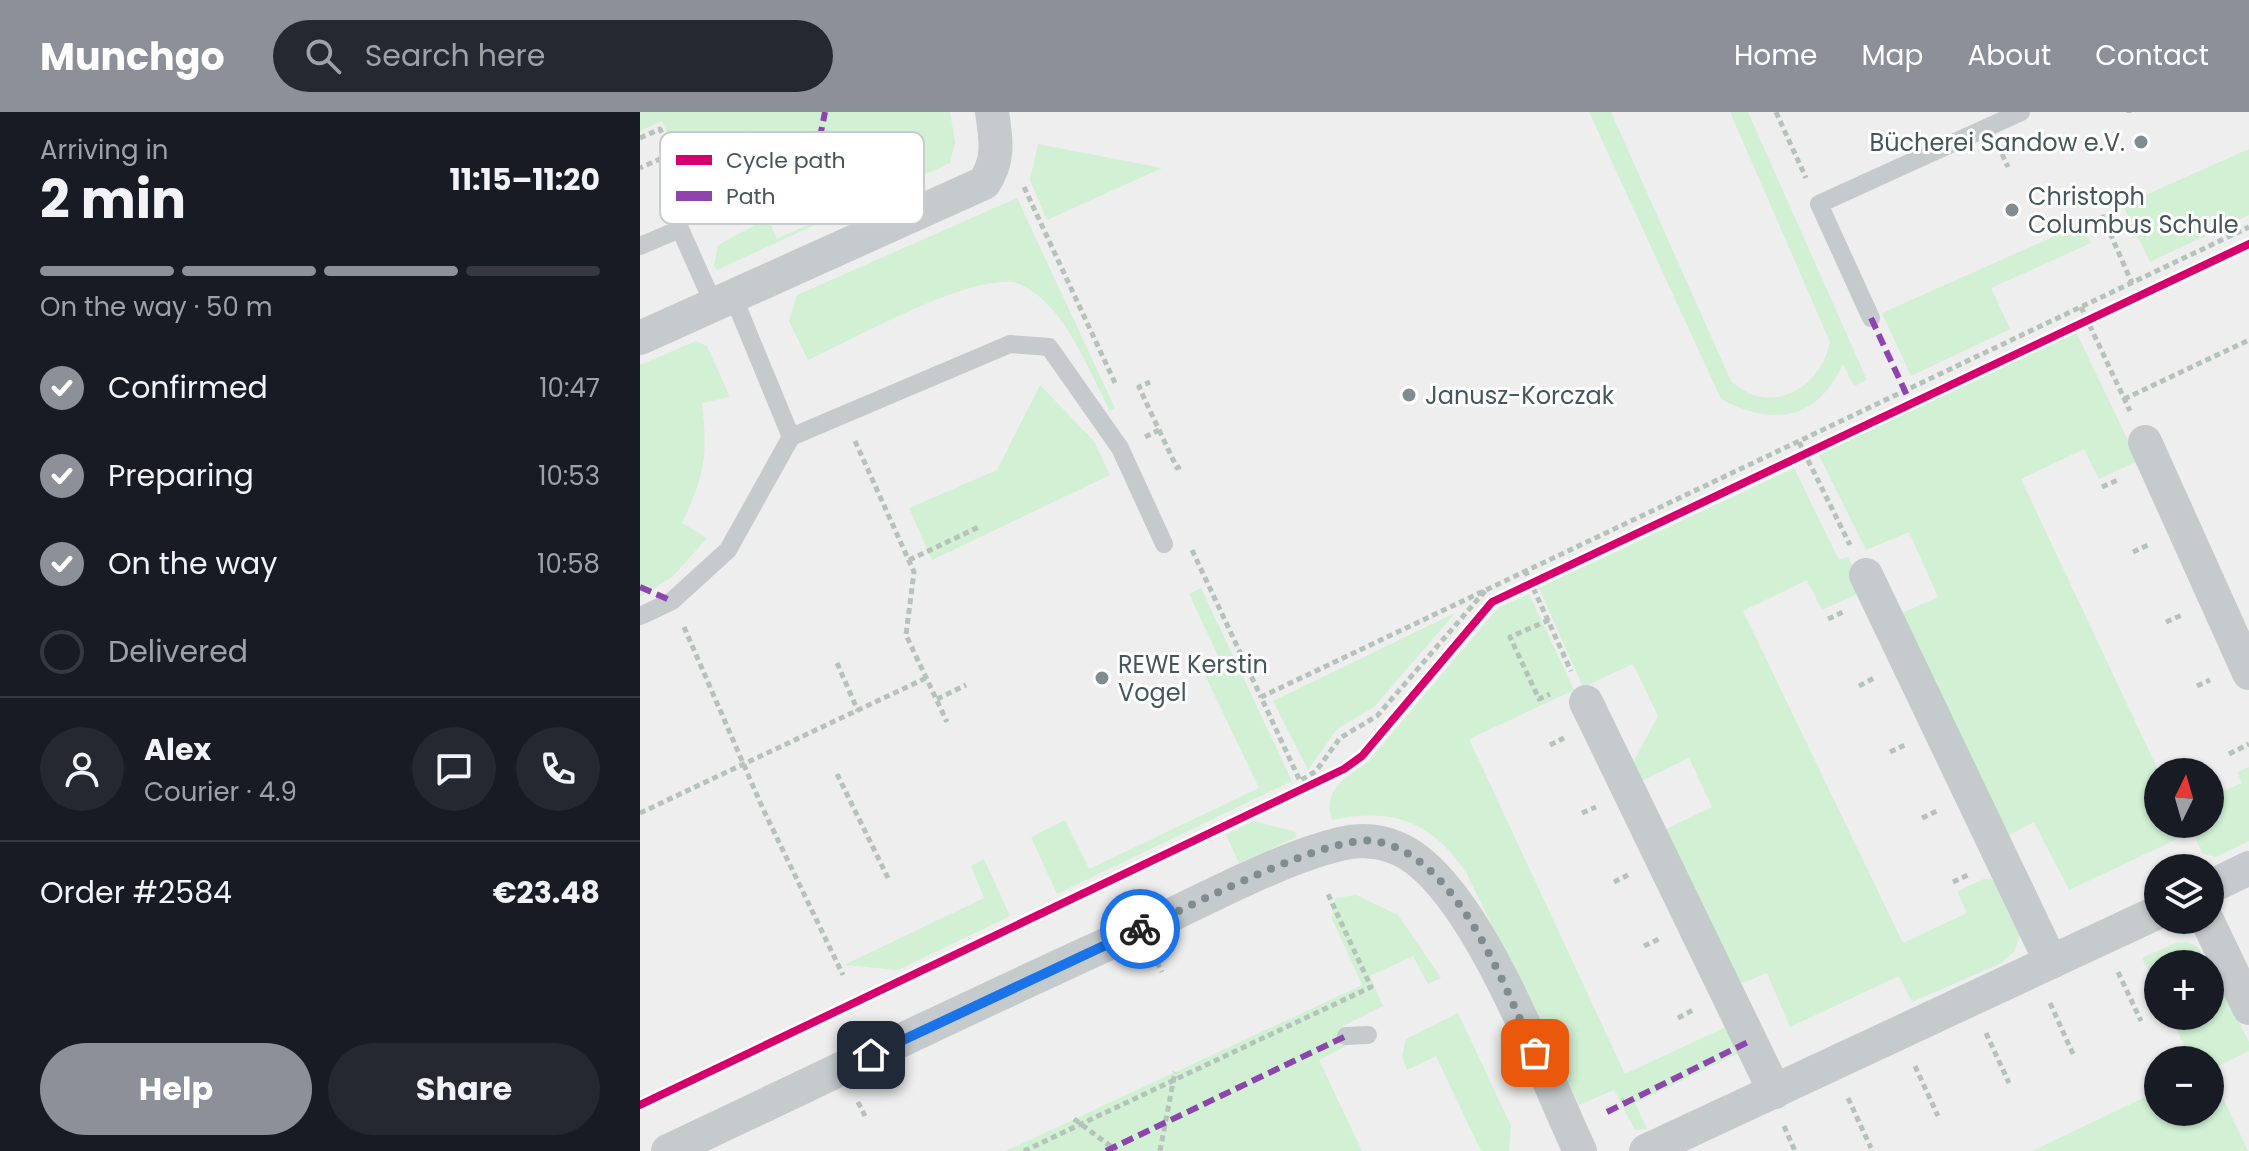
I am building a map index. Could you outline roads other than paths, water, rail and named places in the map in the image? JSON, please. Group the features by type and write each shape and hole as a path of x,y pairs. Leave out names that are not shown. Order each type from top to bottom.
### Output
{"street":[{"path":"924,210 984,183 994,167 997,148 992,112"},
{"path":"640,338 894,224"},
{"path":"2145,442 2249,673"},
{"path":"1866,575 2049,979"},
{"path":"1581,692 1778,1106"},
{"path":"668,1151 1049,970 1297,859 1344,842 1373,841 1399,849 1421,862 1460,906 1498,975 1580,1151"},
{"path":"2224,880 2249,868"},
{"path":"1646,1151 1778,1106 2049,979 2144,921"},
{"path":"2214,934 2249,1008"}],"lane":[{"path":"1871,318 1819,204 2021,112"},
{"path":"640,246 680,229 724,301 791,437"},
{"path":"640,616 672,601 728,550 791,437 1010,344 1049,347 1120,448 1164,544"},
{"path":"1346,1036 1368,1035"}],"place":[{"name":"Bücherei Sandow e.V.","path":"2141,142"},
{"name":"Christoph Columbus Schule","path":"2012,210"},
{"name":"Janusz-Korczak","path":"1409,395"},
{"name":"REWE Kerstin Vogel","path":"1102,678"}]}
